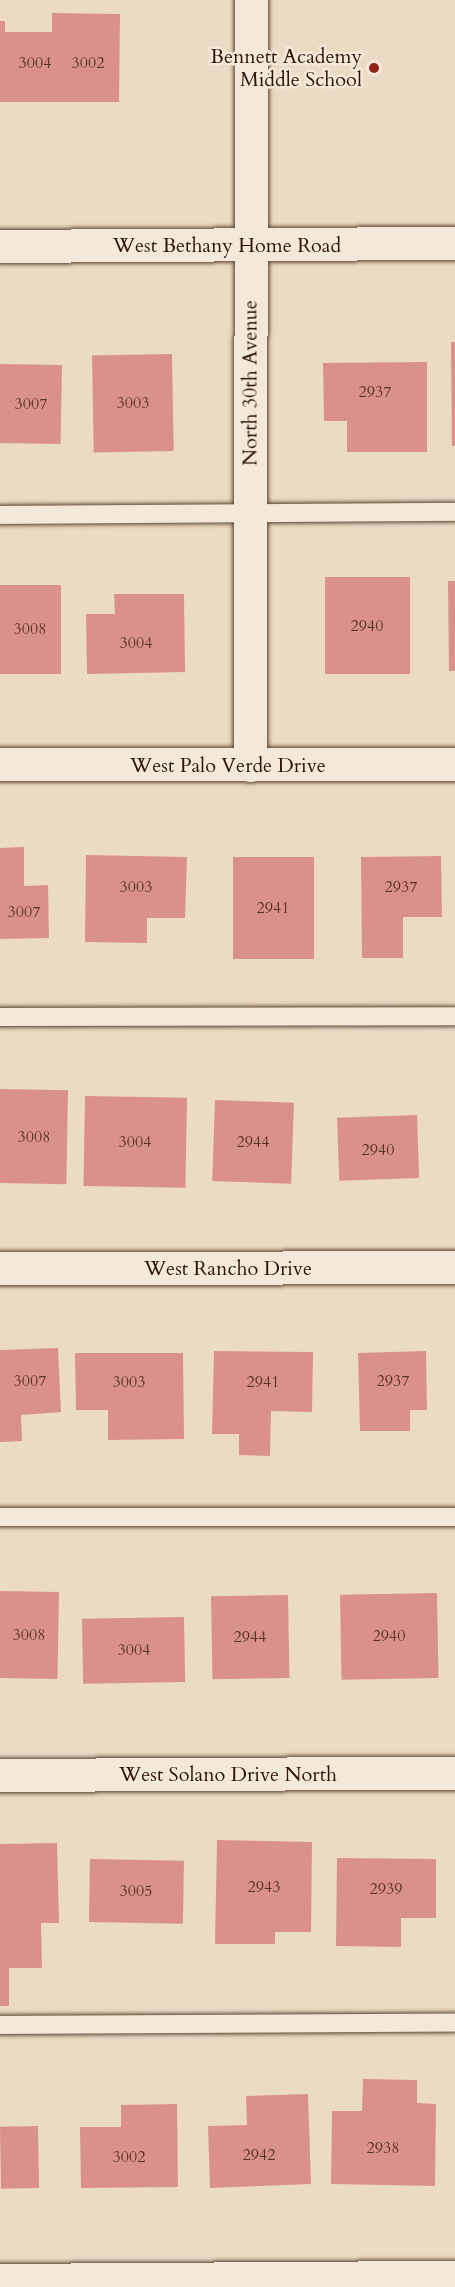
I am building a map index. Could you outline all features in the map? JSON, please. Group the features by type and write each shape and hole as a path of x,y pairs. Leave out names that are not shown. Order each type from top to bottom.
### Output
{"street":[{"name":"North 30th Avenue","path":"250,765 251,0"},
{"name":"West Bethany Home Road","path":"0,246 455,243"},
{"name":"West Palo Verde Drive","path":"0,764 455,764"},
{"name":"West Rancho Drive","path":"0,1268 455,1267"},
{"name":"West Solano Drive North","path":"0,1775 455,1773"},
{"path":"0,2280 455,2277"}],"lane":[{"path":"0,515 455,512"},
{"path":"0,1017 455,1016"},
{"path":"0,1517 455,1516"},
{"path":"0,2025 455,2023"}],"building":[{"path":"52,13 120,14 119,102 0,102 0,21 5,21 5,32 52,32"},
{"path":"451,342 455,342 455,446 452,446"},
{"path":"172,354 174,451 94,452 92,355"},
{"path":"427,362 427,452 347,452 347,421 324,421 323,363"},
{"path":"0,364 62,365 61,444 0,443"},
{"path":"325,577 410,577 410,674 325,674"},
{"path":"448,581 455,581 455,671 449,671"},
{"path":"0,585 61,585 61,674 0,674"},
{"path":"114,594 184,594 185,672 87,674 86,614 115,614"},
{"path":"24,847 24,886 48,885 49,938 0,939 0,848"},
{"path":"86,855 187,857 185,918 147,918 147,943 85,942"},
{"path":"441,856 442,917 403,917 403,958 362,958 361,857"},
{"path":"233,857 314,857 314,959 233,959"},
{"path":"0,1089 68,1090 66,1184 0,1183"},
{"path":"85,1096 187,1098 185,1188 83,1186"},
{"path":"215,1100 294,1103 291,1184 212,1181"},
{"path":"417,1115 419,1178 339,1181 337,1118"},
{"path":"58,1348 61,1412 21,1415 22,1441 0,1442 0,1350"},
{"path":"214,1351 313,1352 312,1412 271,1411 270,1456 239,1455 239,1434 212,1434"},
{"path":"426,1351 427,1410 410,1410 410,1431 360,1431 358,1353"},
{"path":"75,1353 183,1353 184,1439 108,1440 108,1410 76,1410"},
{"path":"0,1591 59,1592 57,1679 0,1678"},
{"path":"437,1593 438,1678 341,1680 340,1595"},
{"path":"288,1595 289,1678 212,1679 211,1596"},
{"path":"184,1617 185,1682 83,1684 82,1619"},
{"path":"217,1840 312,1842 311,1932 275,1932 275,1944 215,1944"},
{"path":"57,1843 59,1923 41,1923 42,1968 9,1968 9,2006 0,2006 0,1844"},
{"path":"337,1858 436,1859 436,1918 401,1918 401,1947 336,1946"},
{"path":"90,1859 184,1861 183,1924 89,1922"},
{"path":"363,2079 417,2080 417,2103 436,2104 435,2186 331,2184 332,2111 362,2111"},
{"path":"308,2094 311,2184 210,2188 208,2126 247,2125 246,2096"},
{"path":"177,2104 178,2187 81,2188 80,2127 121,2127 121,2105"},
{"path":"38,2126 39,2188 1,2189 0,2127"}],"place":[{"name":"Bennett Academy Middle School","path":"374,68"}]}
